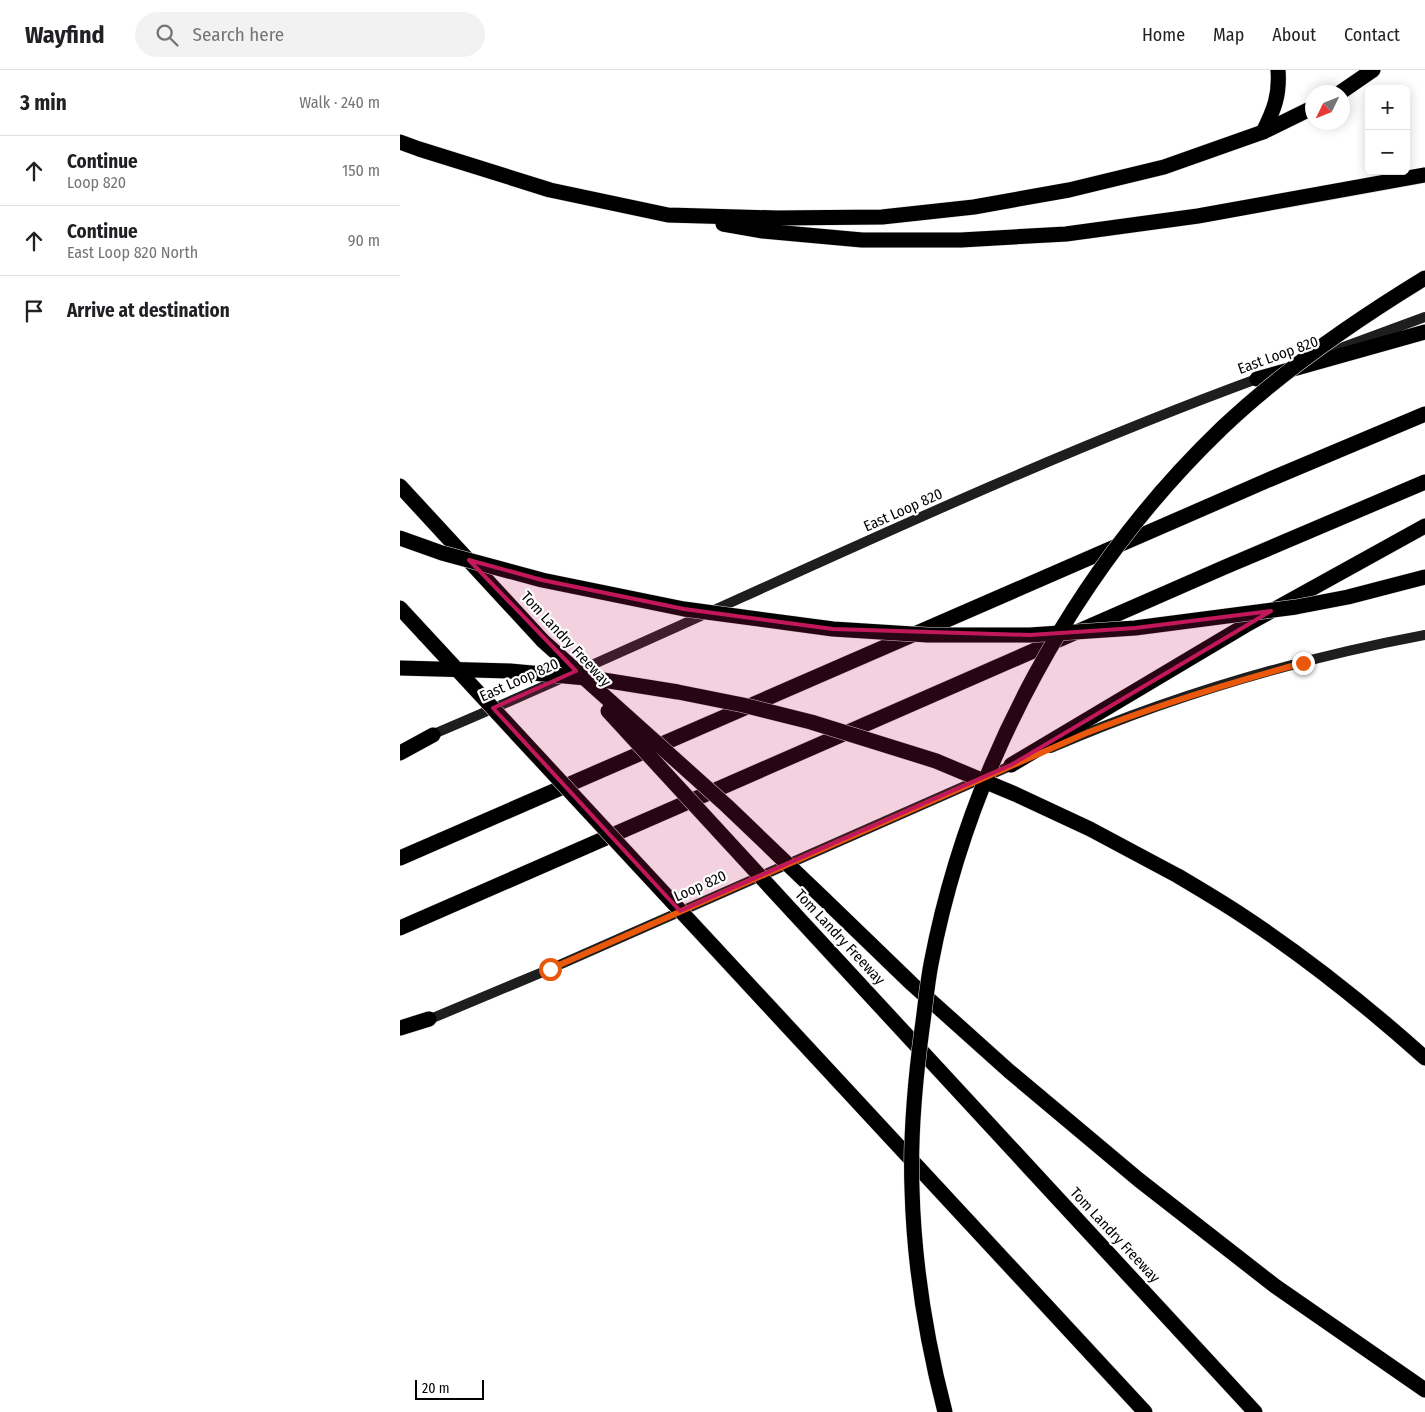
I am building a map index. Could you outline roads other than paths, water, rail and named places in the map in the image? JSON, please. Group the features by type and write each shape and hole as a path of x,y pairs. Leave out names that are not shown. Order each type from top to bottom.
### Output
{"highway":[{"path":"1263,132 1274,110 1279,82 1278,70"},
{"path":"1350,86 1373,70"},
{"path":"668,215 776,218 882,217 974,207 1069,190 1155,169 1263,132 1305,111"},
{"path":"400,142 550,190 668,215 762,231 862,240 961,240 1066,234 1198,216 1425,175"},
{"path":"945,1412 925,1319 916,1252 912,1186 915,1080 931,964 949,889 973,813 1013,716 1046,655 1086,589 1174,478 1221,429 1274,382 1365,315 1425,278"},
{"path":"1257,379 1425,332"},
{"path":"400,858 1425,414"},
{"path":"400,928 1225,567 1425,482"},
{"name":"Tom Landry Freeway","path":"400,486 1255,1412"},
{"path":"1011,765 1246,625 1425,526"},
{"path":"400,538 442,553 542,580 684,609 833,629 928,635 1030,635 1135,628 1296,607 1348,597 1425,577"},
{"path":"400,608 1144,1412"},
{"path":"543,640 727,806 912,984 1002,1064 1139,1180 1275,1286 1425,1390"},
{"path":"400,668 510,671 597,679 687,694 811,722 936,761 1015,794 1090,829 1178,876 1242,915 1318,970 1425,1058"},
{"path":"400,753 433,735"},
{"path":"400,1028 429,1019"}],"main road":[{"name":"East Loop 820","path":"400,748 1060,457 1187,404 1425,317"},
{"name":"Loop 820","path":"400,1033 550,969 1011,765 1125,718 1209,689 1312,660 1425,635"}]}
